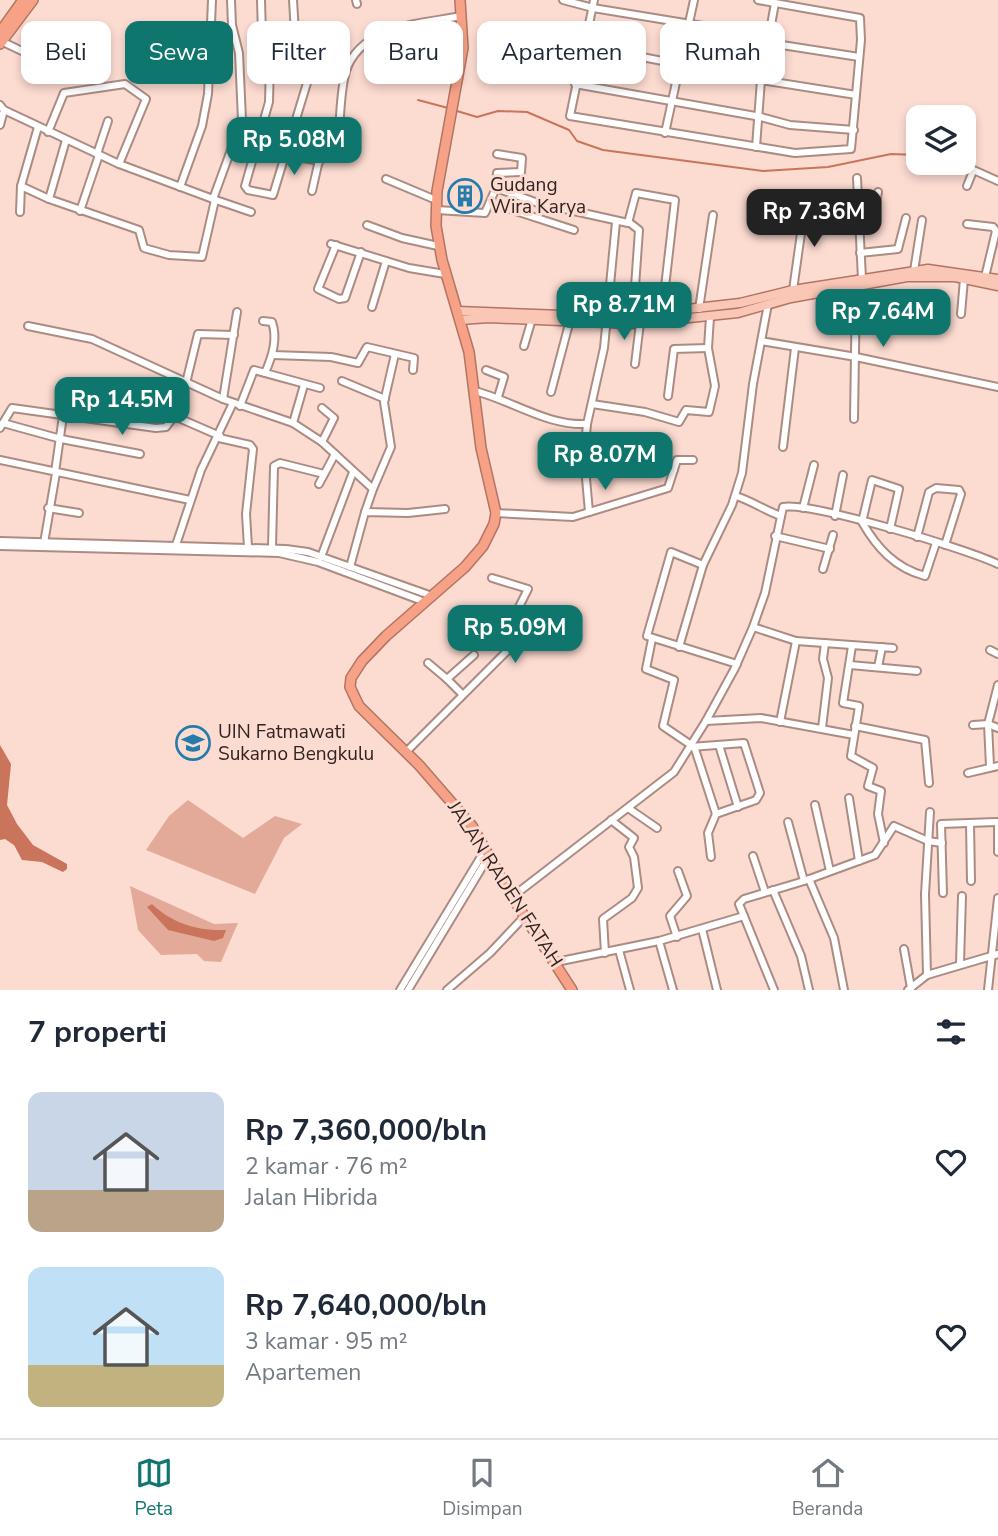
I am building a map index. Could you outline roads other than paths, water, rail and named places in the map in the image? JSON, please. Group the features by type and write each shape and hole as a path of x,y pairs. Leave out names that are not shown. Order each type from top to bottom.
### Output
{"highway":[{"path":"1,39 23,0"},
{"path":"1,39 33,0"},
{"path":"460,0 463,48 436,205 439,246 459,316 475,391 481,448 496,513"},
{"name":"JALAN RADEN FATAH","path":"496,513 494,524 476,555 377,645 351,678 351,692 359,706 458,807 524,917 572,990"}],"main road":[{"path":"459,316 640,323 710,317 862,279 914,271 959,271 998,279"},
{"path":"459,316 532,319 569,324 606,321 633,314 699,309 740,303 793,290 856,286 907,277 964,279 998,286"}],"street":[{"path":"180,187 202,126 208,93 212,0"},
{"path":"21,186 80,211 139,230 144,248 199,258 205,252 214,200 243,115 239,53 232,25 231,0"},
{"path":"261,0 262,34 270,61 268,108 246,187 271,195 276,192 307,83 296,50 293,0"},
{"path":"563,0 670,21"},
{"path":"590,21 594,0"},
{"path":"689,21 694,0"},
{"path":"758,0 860,18 862,24 853,130 850,150 795,153 570,116 575,84 761,117 790,125 853,130"},
{"path":"772,21 775,3"},
{"path":"312,191 323,145 338,136 345,73 362,46 379,34 461,16"},
{"path":"1,39 21,49"},
{"path":"785,45 859,57"},
{"path":"48,132 64,93 125,84 146,99 119,164"},
{"path":"665,133 674,84"},
{"path":"756,147 761,117 761,84"},
{"path":"785,84 856,95"},
{"path":"0,125 2,108 119,164 251,212"},
{"path":"80,211 108,121"},
{"path":"20,212 21,186 38,127"},
{"path":"49,199 66,140"},
{"path":"234,146 320,161"},
{"path":"386,179 436,205 481,214 491,203 497,173 519,174 522,160 497,154"},
{"path":"976,172 998,181"},
{"path":"967,186 971,175"},
{"path":"857,178 862,279"},
{"path":"496,188 616,222 630,223 639,230 633,314"},
{"path":"858,217 874,215 878,192"},
{"path":"630,223 636,193 676,201 662,313"},
{"path":"491,203 575,230"},
{"path":"793,290 805,205"},
{"path":"699,309 713,215"},
{"path":"860,253 898,249 906,218"},
{"path":"914,271 922,220"},
{"path":"589,512 585,467 587,424 604,348 616,222"},
{"path":"967,224 993,227 996,231 985,276"},
{"path":"367,226 402,238 439,246"},
{"path":"361,252 345,298 339,299 318,289 333,245 361,252 386,261 445,274"},
{"path":"372,307 386,261"},
{"path":"961,314 964,279"},
{"path":"854,419 856,286"},
{"path":"679,647 703,565 736,496 768,304"},
{"path":"223,399 237,312"},
{"path":"592,404 645,412 679,422 686,410 708,412 715,386 708,348 710,317"},
{"path":"524,346 532,319"},
{"path":"263,321 273,324 273,355 265,373"},
{"path":"635,364 640,323"},
{"path":"551,392 569,324"},
{"path":"28,326 92,340 237,405 293,423 322,442 373,489"},
{"path":"186,383 198,334 234,335"},
{"path":"761,341 856,357 998,387"},
{"path":"273,355 331,356 358,363 366,347 414,358 412,370"},
{"path":"668,396 674,349 708,348"},
{"path":"783,447 795,348"},
{"path":"350,567 365,512 391,447 385,399 395,354"},
{"path":"486,370 504,377 499,397"},
{"path":"176,545 201,470 237,405 252,371 320,388"},
{"path":"169,412 171,377"},
{"path":"342,381 385,399"},
{"path":"293,423 304,385"},
{"path":"475,391 499,397 561,424 587,424"},
{"path":"140,454 1,426 12,408 156,428 166,427 174,416 220,437 250,445 253,449 246,513 248,547"},
{"path":"322,408 334,418 322,442"},
{"path":"44,545 63,416"},
{"path":"319,484 335,454"},
{"path":"0,460 190,500"},
{"path":"496,513 565,518 589,512 668,488 678,460 693,460"},
{"path":"558,467 646,462 674,470"},
{"path":"272,547 274,466 280,463 324,474"},
{"path":"803,508 814,466"},
{"path":"319,558 353,471"},
{"path":"835,516 843,475"},
{"path":"890,529 899,489 872,480 862,522 875,544 890,559 917,574 928,574 936,543"},
{"path":"917,537 929,492 936,488 959,490 961,494 945,545"},
{"path":"736,496 751,501 756,508 781,516"},
{"path":"512,897 667,778 692,747 737,664 753,627 765,593 783,507 803,508 890,529 998,564"},
{"path":"48,508 79,513"},
{"path":"365,512 408,513 445,509"},
{"path":"823,569 833,535"},
{"path":"775,536 830,549"},
{"path":"0,543 279,553 319,558 428,599"},
{"path":"92,546 176,545 191,549 272,547 350,567 428,599"},
{"path":"703,565 671,552 647,633 652,639 737,664"},
{"path":"406,751 462,694 503,658 509,649 517,607 527,592 523,585 492,578"},
{"path":"753,627 796,640 893,648"},
{"path":"652,639 645,667 674,680 663,726 692,747 716,814 708,833 711,857"},
{"path":"780,722 796,640"},
{"path":"822,728 828,678 823,659 825,643"},
{"path":"852,646 843,703 858,705 851,756 872,765 868,786 881,791 878,814 884,843"},
{"path":"878,667 882,648"},
{"path":"990,650 998,654"},
{"path":"447,678 474,655"},
{"path":"428,663 462,694"},
{"path":"850,665 917,671"},
{"path":"990,766 988,724 998,685"},
{"path":"706,721 752,718 854,735"},
{"path":"973,724 988,724 998,728"},
{"path":"855,726 925,740 929,783"},
{"path":"692,747 744,743 757,785 758,799 716,814"},
{"path":"719,746 738,807"},
{"path":"968,773 998,765"},
{"path":"849,798 859,861"},
{"path":"815,805 830,872"},
{"path":"628,808 657,828"},
{"path":"927,975 925,894 930,812"},
{"path":"605,953 603,919 632,898 638,888 634,857 629,847 633,836 611,820"},
{"path":"788,822 806,880 834,938 844,990"},
{"path":"943,893 942,824 997,822 998,852"},
{"path":"970,823 971,881"},
{"path":"774,990 744,916 741,901 875,855 894,826 928,841 942,843"},
{"path":"408,990 487,853"},
{"path":"753,856 765,892"},
{"path":"677,937 670,916 687,897 678,871"},
{"path":"400,990 470,882"},
{"path":"773,890 801,956 809,990"},
{"path":"960,963 962,896"},
{"path":"988,990 998,898"},
{"path":"556,962 677,937 744,916"},
{"path":"447,990 490,953 524,917"},
{"path":"702,929 717,990"},
{"path":"659,941 673,990"},
{"path":"904,948 910,989"},
{"path":"619,950 630,990"},
{"path":"910,989 927,975 994,954"}],"waterway":[{"path":"418,100 448,108"},
{"path":"457,111 477,117 498,111 527,112 569,130 577,141 603,150 763,171 828,167 891,154 906,155"}],"place":[{"name":"Gudang Wira Karya","path":"465,196"},
{"name":"UIN Fatmawati Sukarno Bengkulu","path":"193,743"}]}
